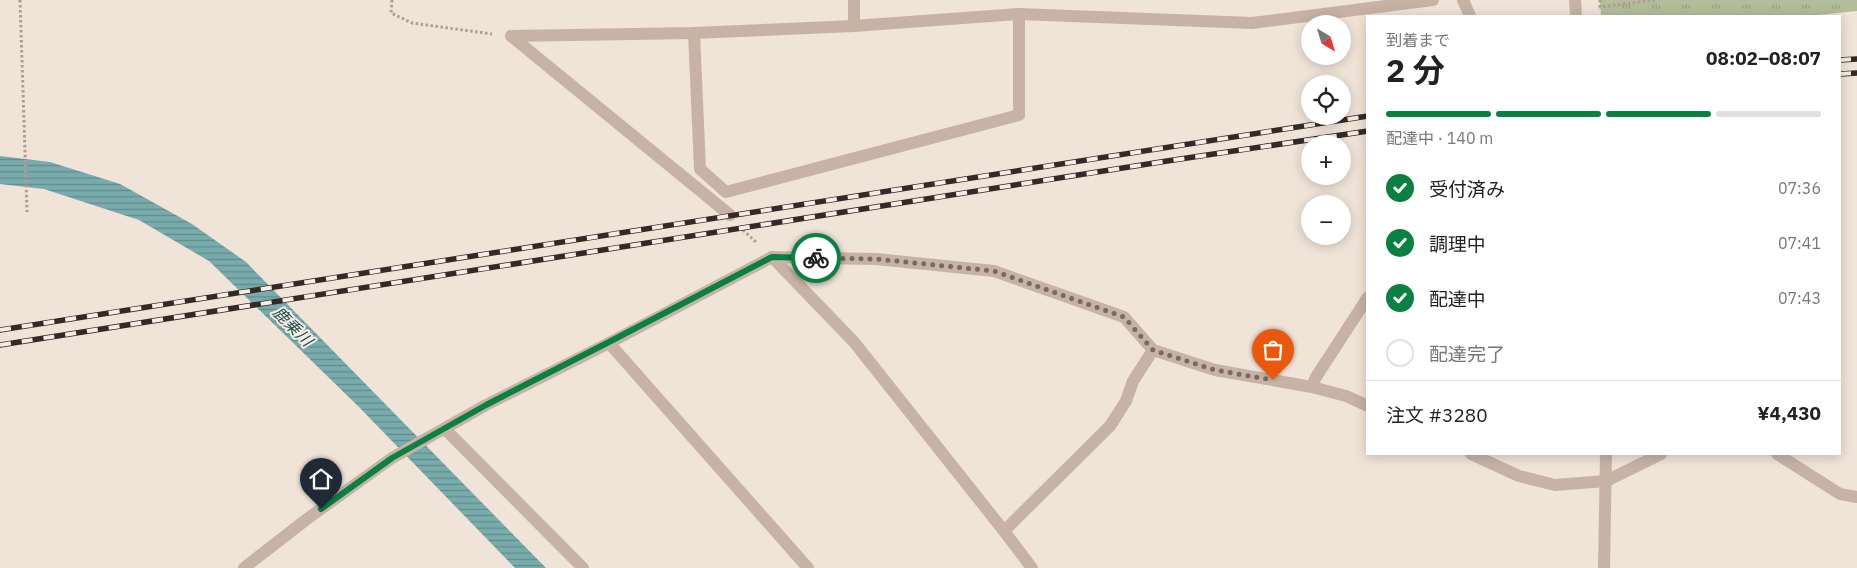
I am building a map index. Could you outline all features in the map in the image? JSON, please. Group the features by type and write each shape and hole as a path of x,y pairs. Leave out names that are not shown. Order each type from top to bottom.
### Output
{"street":[{"path":"854,0 854,26"},
{"path":"511,36 694,33 854,26 1019,14 1252,23 1433,0"},
{"path":"1463,0 1470,15"},
{"path":"1575,0 1576,15"},
{"path":"694,33 700,169 726,192 1019,115 1019,14"},
{"path":"511,36 730,214"},
{"path":"772,257 854,342 1004,530 1032,568"},
{"path":"244,568 307,519 392,458 486,405 772,257 876,259 994,271 1124,317 1153,350 1215,370 1312,387 1346,396 1366,405"},
{"path":"1312,387 1316,377 1366,300"},
{"path":"609,342 808,568"},
{"path":"1004,530 1110,426 1126,400 1133,381 1153,350"},
{"path":"445,429 583,568"},
{"path":"1473,455 1519,476 1555,485 1606,481 1659,455"},
{"path":"1604,568 1606,455"},
{"path":"1779,455 1840,494 1857,497"}],"path":[{"path":"20,0 27,212"},
{"path":"392,0 391,13 412,23 511,36"},
{"path":"1600,0 1600,7 1655,0"},
{"path":"730,214 772,257"}],"green space":[{"path":"1600,0 1857,0 1857,11 1818,15 1601,15"}],"water":[{"name":"鹿乗川","path":"0,156 50,162 120,184 192,224 246,262 546,568 515,568 360,408 209,261 139,220 44,189 0,184"}],"railway":[{"path":"1841,60 1857,59"},
{"path":"1841,74 1857,73"},
{"path":"0,330 1366,116"},
{"path":"0,345 1366,131"}],"way so far":[{"path":"816,258 876,259 994,271 1124,317 1153,350 1215,370 1273,380"}],"route":[{"path":"321,509 392,458 486,405 772,257 816,258"}]}
